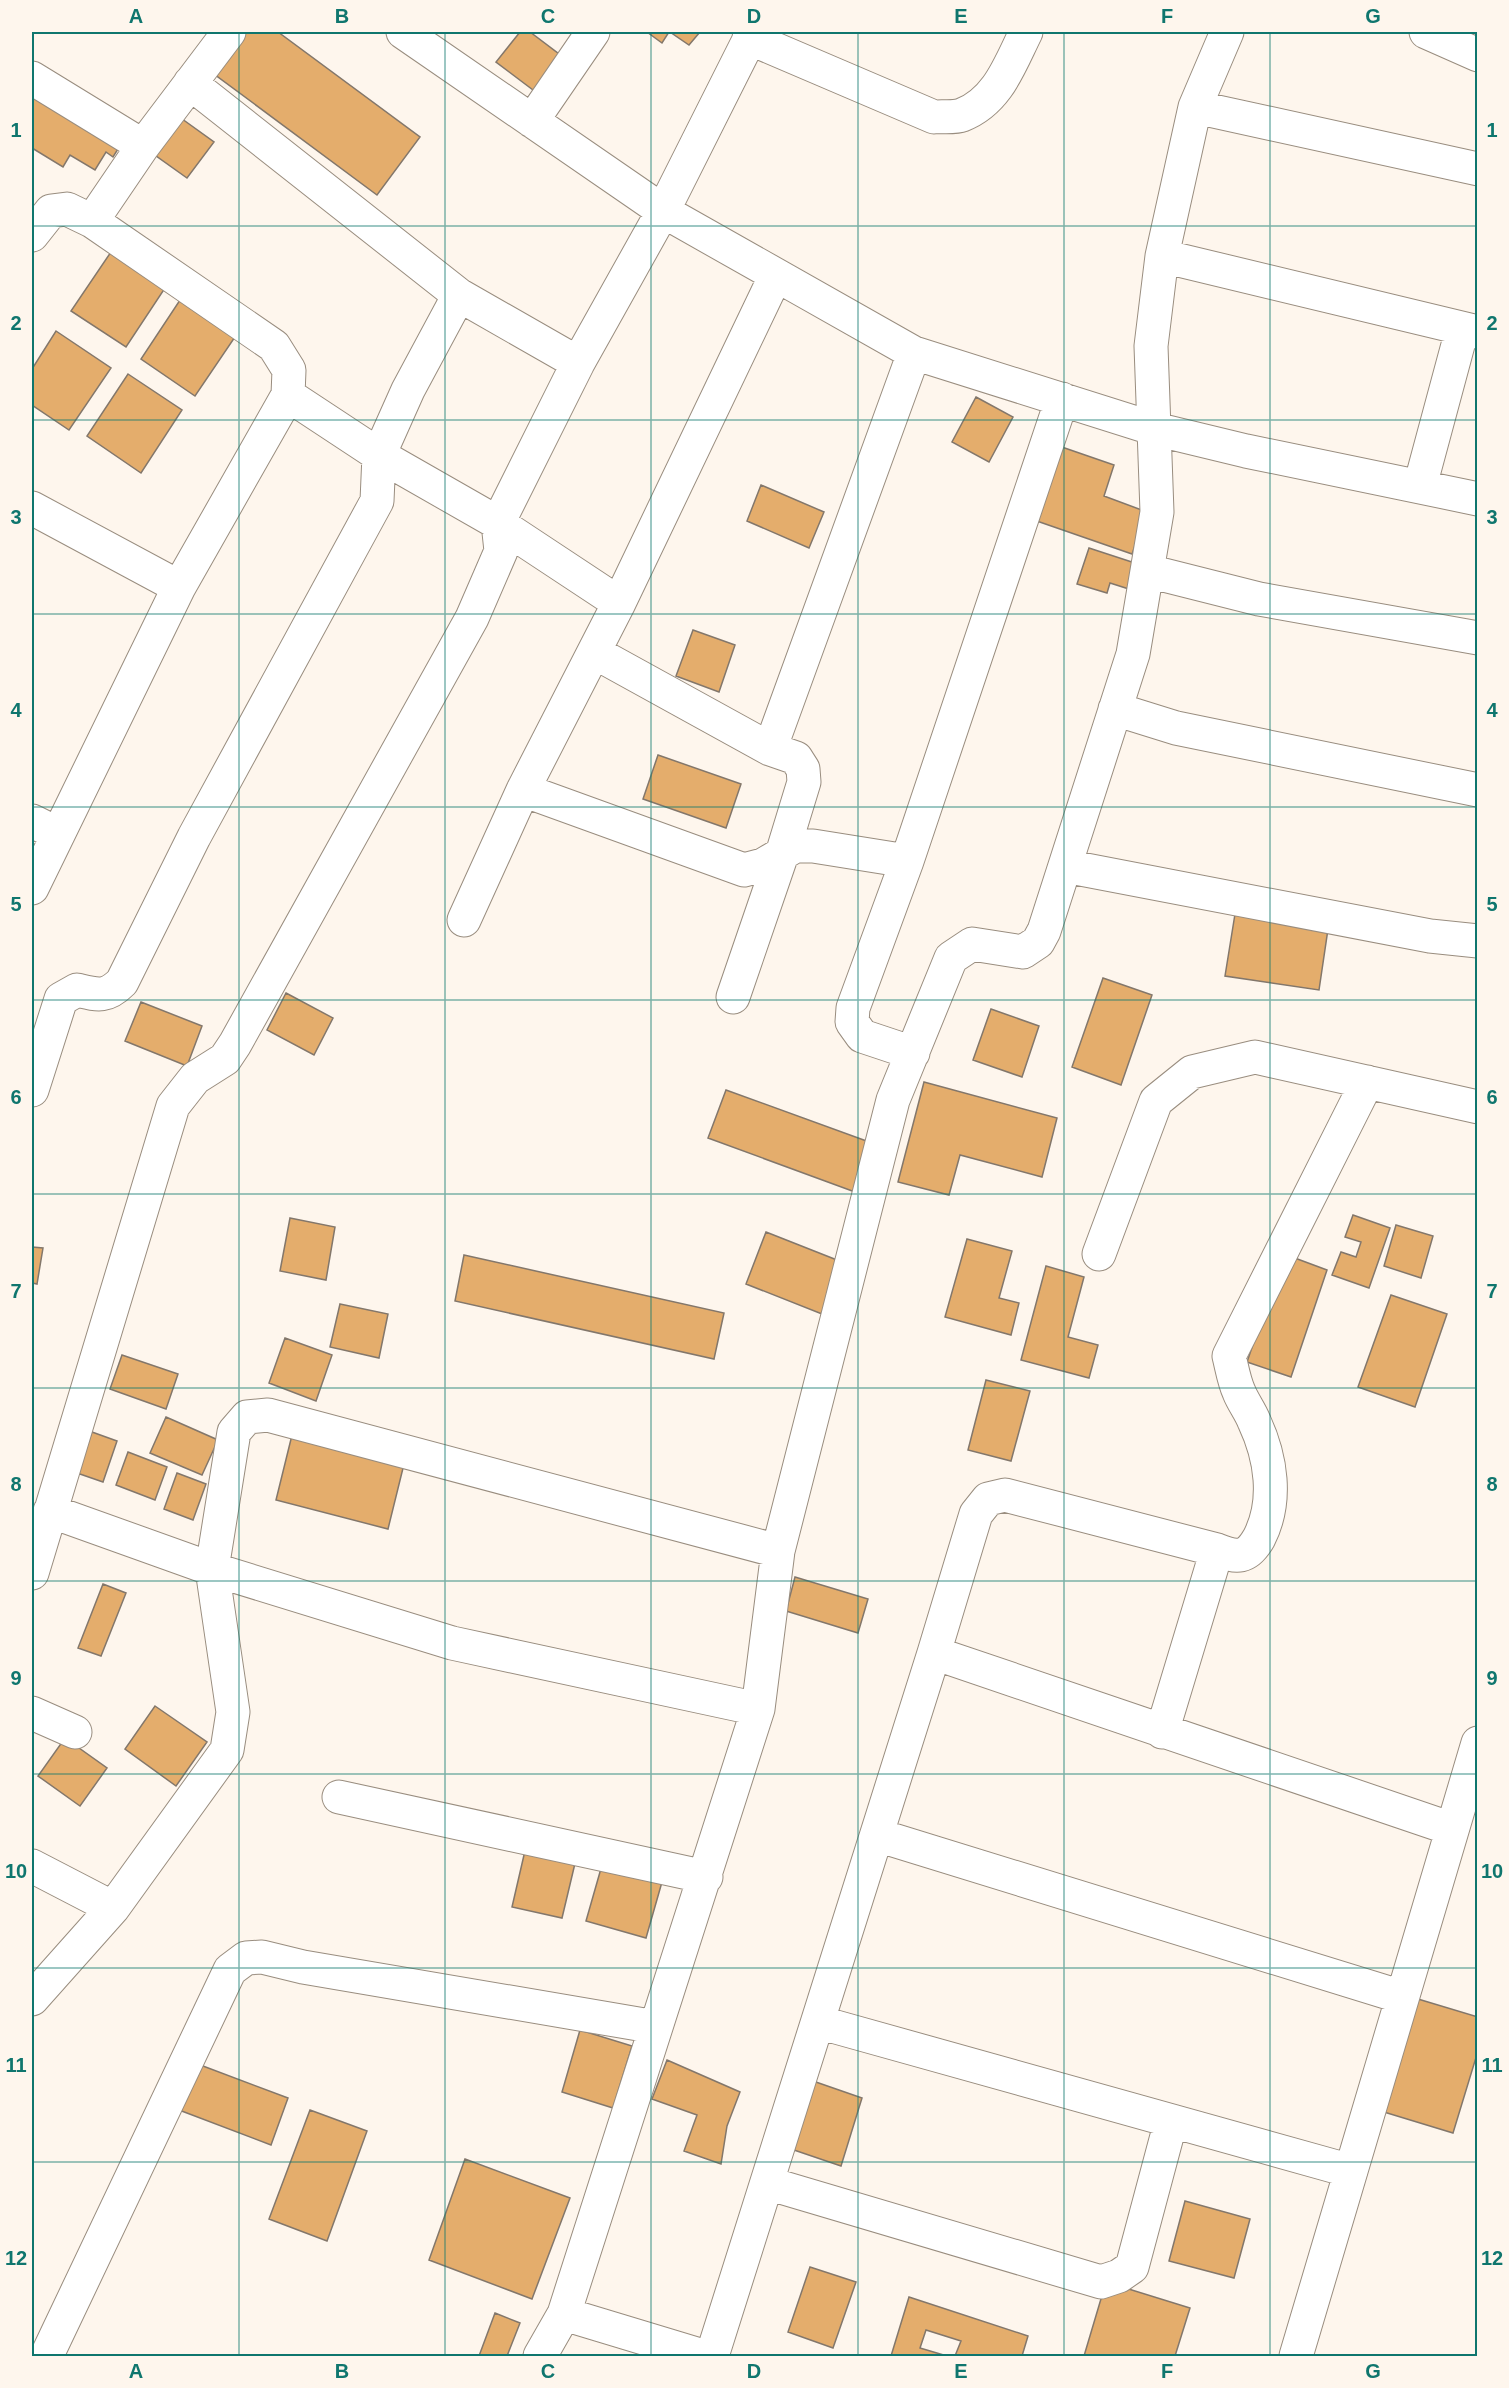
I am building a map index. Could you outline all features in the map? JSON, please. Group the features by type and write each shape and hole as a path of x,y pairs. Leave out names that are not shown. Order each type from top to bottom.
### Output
{"street":[{"path":"92,221 142,146 229,32"},
{"path":"403,32 663,211 776,277 914,353 1155,429 1246,451 1478,499"},
{"path":"532,121 593,32"},
{"path":"32,1573 172,1106 195,1078 225,1059 235,1044 472,618 501,551 498,523 578,363 663,211 751,35 934,117 960,115 987,100 1006,72 1026,32"},
{"path":"540,2356 564,2314 758,1709 778,1551 893,1100 951,958 972,944 1023,952 1038,942 1044,931 1114,709 1134,654 1157,512 1151,346 1162,256 1195,107 1227,32"},
{"path":"1426,32 1478,56"},
{"path":"32,78 142,146"},
{"path":"190,82 459,296 578,363"},
{"path":"1195,107 1478,169"},
{"path":"32,235 51,211 67,209 92,221 274,346 290,370 288,394 45,828 32,888"},
{"path":"1162,256 1470,331 1420,486"},
{"path":"464,920 523,790 619,603 776,277"},
{"path":"32,1090 61,999 77,990 96,995 112,992 122,982 194,837 378,501 379,455 408,390 459,296"},
{"path":"770,749 914,353"},
{"path":"288,394 379,455 498,523 619,603"},
{"path":"913,1053 862,1036 852,1022 852,1008 907,861 1062,399"},
{"path":"32,508 179,587"},
{"path":"1148,571 1259,599 1478,638"},
{"path":"594,652 770,749 796,758 803,769 804,782 782,854 733,997"},
{"path":"1114,709 1176,728 1478,790"},
{"path":"523,790 744,870 763,865 795,846 813,846 907,861"},
{"path":"1065,866 1430,936 1478,941"},
{"path":"1099,1254 1156,1101 1192,1072 1255,1057 1478,1107"},
{"path":"712,2356 976,1514 988,1499 1005,1495 1217,1550 1235,1557 1248,1553 1265,1525 1272,1489 1266,1450 1254,1420 1238,1391 1229,1356 1367,1082"},
{"path":"32,1999 113,1908 227,1750 233,1712 212,1569 234,1432 247,1417 268,1415 778,1551"},
{"path":"50,1512 212,1569 452,1643 758,1709"},
{"path":"1162,1732 1217,1550"},
{"path":"934,1653 1162,1732 1452,1828"},
{"path":"32,1713 75,1732"},
{"path":"1296,2356 1478,1743"},
{"path":"339,1797 706,1876"},
{"path":"877,1835 1402,1997"},
{"path":"32,1866 113,1908"},
{"path":"47,2353 230,1970 246,1958 262,1957 656,2026"},
{"path":"818,2022 1351,2170"},
{"path":"767,2183 1101,2282 1119,2276 1132,2267 1171,2121"},
{"path":"564,2314 702,2356"}],"building":[{"path":"246,32 278,32 420,137 377,195 214,74"},
{"path":"520,32 530,32 563,57 537,93 496,62"},
{"path":"647,32 669,32 662,43"},
{"path":"670,32 700,32 689,45"},
{"path":"32,89 123,141 113,157 106,152 95,170 70,155 63,167 32,148"},
{"path":"178,116 214,142 187,178 152,153"},
{"path":"113,249 167,285 126,347 71,311"},
{"path":"182,297 237,334 195,396 141,359"},
{"path":"56,331 111,368 69,430 32,405 32,369"},
{"path":"128,374 182,410 141,473 87,436"},
{"path":"976,397 1013,417 989,462 952,442"},
{"path":"1056,445 1114,465 1104,496 1147,512 1132,554 1031,519"},
{"path":"761,485 824,512 809,548 747,521"},
{"path":"1089,548 1141,565 1132,590 1110,583 1107,593 1077,584"},
{"path":"693,630 735,645 719,692 676,676"},
{"path":"658,755 741,784 726,828 643,799"},
{"path":"1235,914 1328,929 1319,990 1225,976"},
{"path":"1103,978 1152,995 1121,1085 1072,1067"},
{"path":"286,993 333,1018 314,1055 267,1030"},
{"path":"141,1002 202,1026 187,1066 125,1041"},
{"path":"991,1009 1039,1026 1022,1077 973,1060"},
{"path":"924,1082 1057,1118 1042,1177 960,1155 949,1195 898,1182"},
{"path":"726,1090 872,1143 855,1192 708,1138"},
{"path":"1353,1215 1390,1228 1369,1288 1332,1275 1341,1252 1356,1257 1361,1242 1345,1237"},
{"path":"290,1218 335,1227 326,1280 280,1271"},
{"path":"1396,1225 1433,1236 1421,1278 1384,1266"},
{"path":"766,1232 842,1262 822,1314 746,1284"},
{"path":"967,1239 1012,1251 999,1298 1019,1303 1011,1335 945,1317"},
{"path":"32,1247 43,1248 37,1284 32,1283"},
{"path":"1284,1254 1327,1270 1291,1377 1247,1362"},
{"path":"464,1255 724,1313 714,1359 455,1301"},
{"path":"1046,1266 1084,1277 1068,1337 1098,1345 1089,1378 1021,1360"},
{"path":"1391,1295 1447,1314 1415,1407 1358,1387"},
{"path":"340,1304 388,1314 379,1358 330,1347"},
{"path":"285,1338 332,1355 316,1401 269,1383"},
{"path":"122,1355 178,1374 166,1409 110,1389"},
{"path":"986,1380 1030,1391 1011,1461 968,1450"},
{"path":"166,1417 218,1440 202,1475 150,1453"},
{"path":"293,1431 405,1460 388,1529 276,1500"},
{"path":"92,1432 117,1441 103,1482 77,1473"},
{"path":"128,1452 167,1467 155,1500 116,1485"},
{"path":"177,1473 206,1484 193,1520 164,1509"},
{"path":"795,1577 868,1599 858,1633 786,1611"},
{"path":"103,1584 126,1593 101,1656 78,1648"},
{"path":"155,1706 207,1742 176,1786 125,1749"},
{"path":"65,1738 107,1768 80,1806 38,1776"},
{"path":"527,1842 577,1855 562,1918 512,1907"},
{"path":"602,1865 662,1882 646,1938 586,1921"},
{"path":"1408,1996 1478,2017 1478,2051 1453,2133 1374,2109"},
{"path":"580,2030 632,2046 613,2108 562,2092"},
{"path":"667,2060 740,2092 727,2126 721,2164 684,2151 697,2115 652,2099"},
{"path":"195,2063 288,2098 271,2145 179,2110"},
{"path":"813,2081 862,2098 841,2166 791,2149"},
{"path":"310,2110 367,2131 327,2241 269,2219"},
{"path":"465,2159 570,2198 532,2299 429,2260"},
{"path":"1185,2201 1250,2219 1234,2278 1169,2261"},
{"path":"810,2267 856,2282 833,2348 788,2332"},
{"path":"1106,2282 1190,2308 1175,2356 1084,2356"},
{"path":"909,2297 1028,2336 1022,2356 955,2356 961,2341 926,2330 920,2348 947,2356 891,2356"},
{"path":"495,2313 520,2323 507,2356 479,2356"}]}
